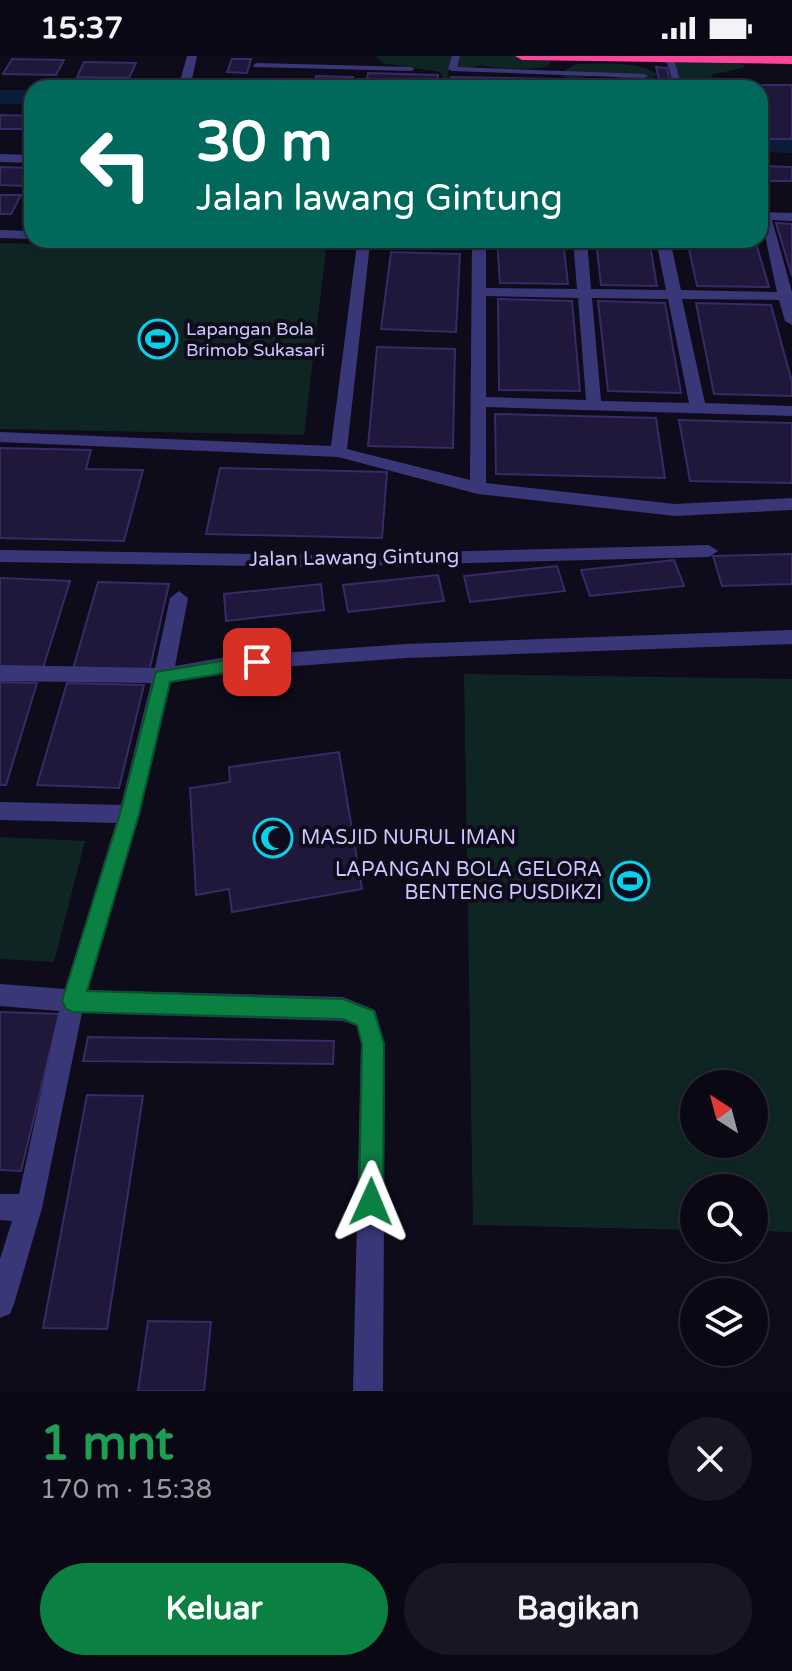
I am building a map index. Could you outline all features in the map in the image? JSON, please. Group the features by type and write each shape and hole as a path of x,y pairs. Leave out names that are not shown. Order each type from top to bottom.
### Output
{"highway":[{"path":"522,56 792,60"}],"street":[{"path":"186,80 192,56"},
{"path":"0,158 24,159"},
{"path":"768,216 792,217"},
{"path":"0,234 24,235"},
{"path":"768,234 789,296 792,321"},
{"path":"338,452 363,248"},
{"path":"478,488 479,248"},
{"path":"581,248 594,405"},
{"path":"665,248 698,408"},
{"path":"478,292 789,296"},
{"path":"478,402 792,411"},
{"path":"0,437 338,452 478,488 675,510 792,504"},
{"name":"Jalan Lawang Gintung","path":"0,556 312,561 709,551"},
{"path":"0,1304 29,1208 73,1001 129,814 179,598"},
{"path":"0,673 163,676 227,664 406,651 792,637"},
{"path":"0,811 129,814"},
{"path":"0,995 73,1001 343,1009 367,1018 373,1044 368,1391"},
{"path":"0,1207 29,1208"}],"lane":[{"path":"377,67 385,56"},
{"path":"456,56 452,69 639,76 629,58"},
{"path":"547,57 547,72"},
{"path":"670,59 676,80"},
{"path":"257,65 411,69"},
{"path":"564,73 564,80"}],"green space":[{"path":"376,56 554,56 548,67 515,69 480,65 448,71 449,80 444,80 440,72 382,63"},
{"path":"666,59 738,61 746,67 711,75 716,80 666,80 671,78 673,66 663,63"},
{"path":"607,63 639,67 657,74 652,80 626,80 609,75 575,78 559,74 576,64"},
{"name":"Lapangan Bola Brimob Sukasari","path":"0,243 24,244 24,248 326,250 304,435 0,429"},
{"name":"LAPANGAN BOLA GELORA BENTENG PUSDIKZI","path":"464,674 792,679 792,1232 768,1231 768,1174 680,1174 680,1230 473,1225"},
{"path":"0,837 85,841 54,962 0,959"}],"building":[{"path":"12,59 64,60 56,75 3,74"},
{"path":"232,59 251,59 247,73 227,72"},
{"path":"84,62 136,63 129,78 77,77"},
{"path":"656,67 667,68 669,80 659,80"},
{"path":"368,73 438,75 438,80 367,80"},
{"path":"316,76 353,77 352,80 315,80"},
{"path":"451,77 560,79 560,80 451,80"},
{"path":"768,85 792,85 792,139 768,139"},
{"path":"0,115 24,116 24,129 0,129"},
{"path":"768,166 792,167 792,181 768,181"},
{"path":"0,167 24,168 24,186 0,185"},
{"path":"0,195 21,195 11,214 0,214"},
{"path":"776,223 792,224 792,276"},
{"path":"498,248 564,248 568,284 500,283"},
{"path":"597,248 650,248 657,286 601,285"},
{"path":"689,248 757,248 769,287 697,286"},
{"path":"391,252 460,254 456,332 381,329"},
{"path":"498,299 572,301 580,391 499,390"},
{"path":"598,301 665,303 681,393 608,391"},
{"path":"696,303 771,305 792,382 792,396 714,394"},
{"path":"377,347 455,349 453,448 368,446"},
{"path":"495,414 656,418 665,478 496,474"},
{"path":"679,420 792,423 792,483 690,481"},
{"path":"0,448 91,450 86,469 143,470 124,541 0,538"},
{"path":"220,468 387,472 382,538 206,534"},
{"path":"792,554 792,584 722,586 713,556"},
{"path":"674,560 684,586 590,596 581,570"},
{"path":"557,566 565,591 470,602 464,576"},
{"path":"438,575 444,601 348,612 343,585"},
{"path":"0,578 70,581 43,668 0,667"},
{"path":"98,582 169,584 149,672 73,669"},
{"path":"321,584 324,610 226,621 224,594"},
{"path":"0,682 37,683 6,785 0,785"},
{"path":"67,683 144,685 119,788 37,785"},
{"name":"MASJID NURUL IMAN","path":"339,752 362,889 232,912 229,889 196,895 190,788 230,782 229,767"},
{"path":"0,1012 59,1014 21,1171 0,1170"},
{"path":"88,1037 334,1041 333,1064 83,1061"},
{"path":"87,1095 143,1096 107,1329 43,1328"},
{"path":"148,1321 211,1322 204,1391 138,1391"}],"waterway":[{"path":"0,97 24,97"},
{"path":"768,145 792,146"}],"place":[{"name":"Lapangan Bola Brimob Sukasari","path":"158,339"},
{"name":"MASJID NURUL IMAN","path":"273,838"},
{"name":"LAPANGAN BOLA GELORA BENTENG PUSDIKZI","path":"630,881"}],"route":[{"path":"257,662 227,664 163,676 129,814 73,1001 343,1009 367,1018 373,1044 371,1202"}]}
